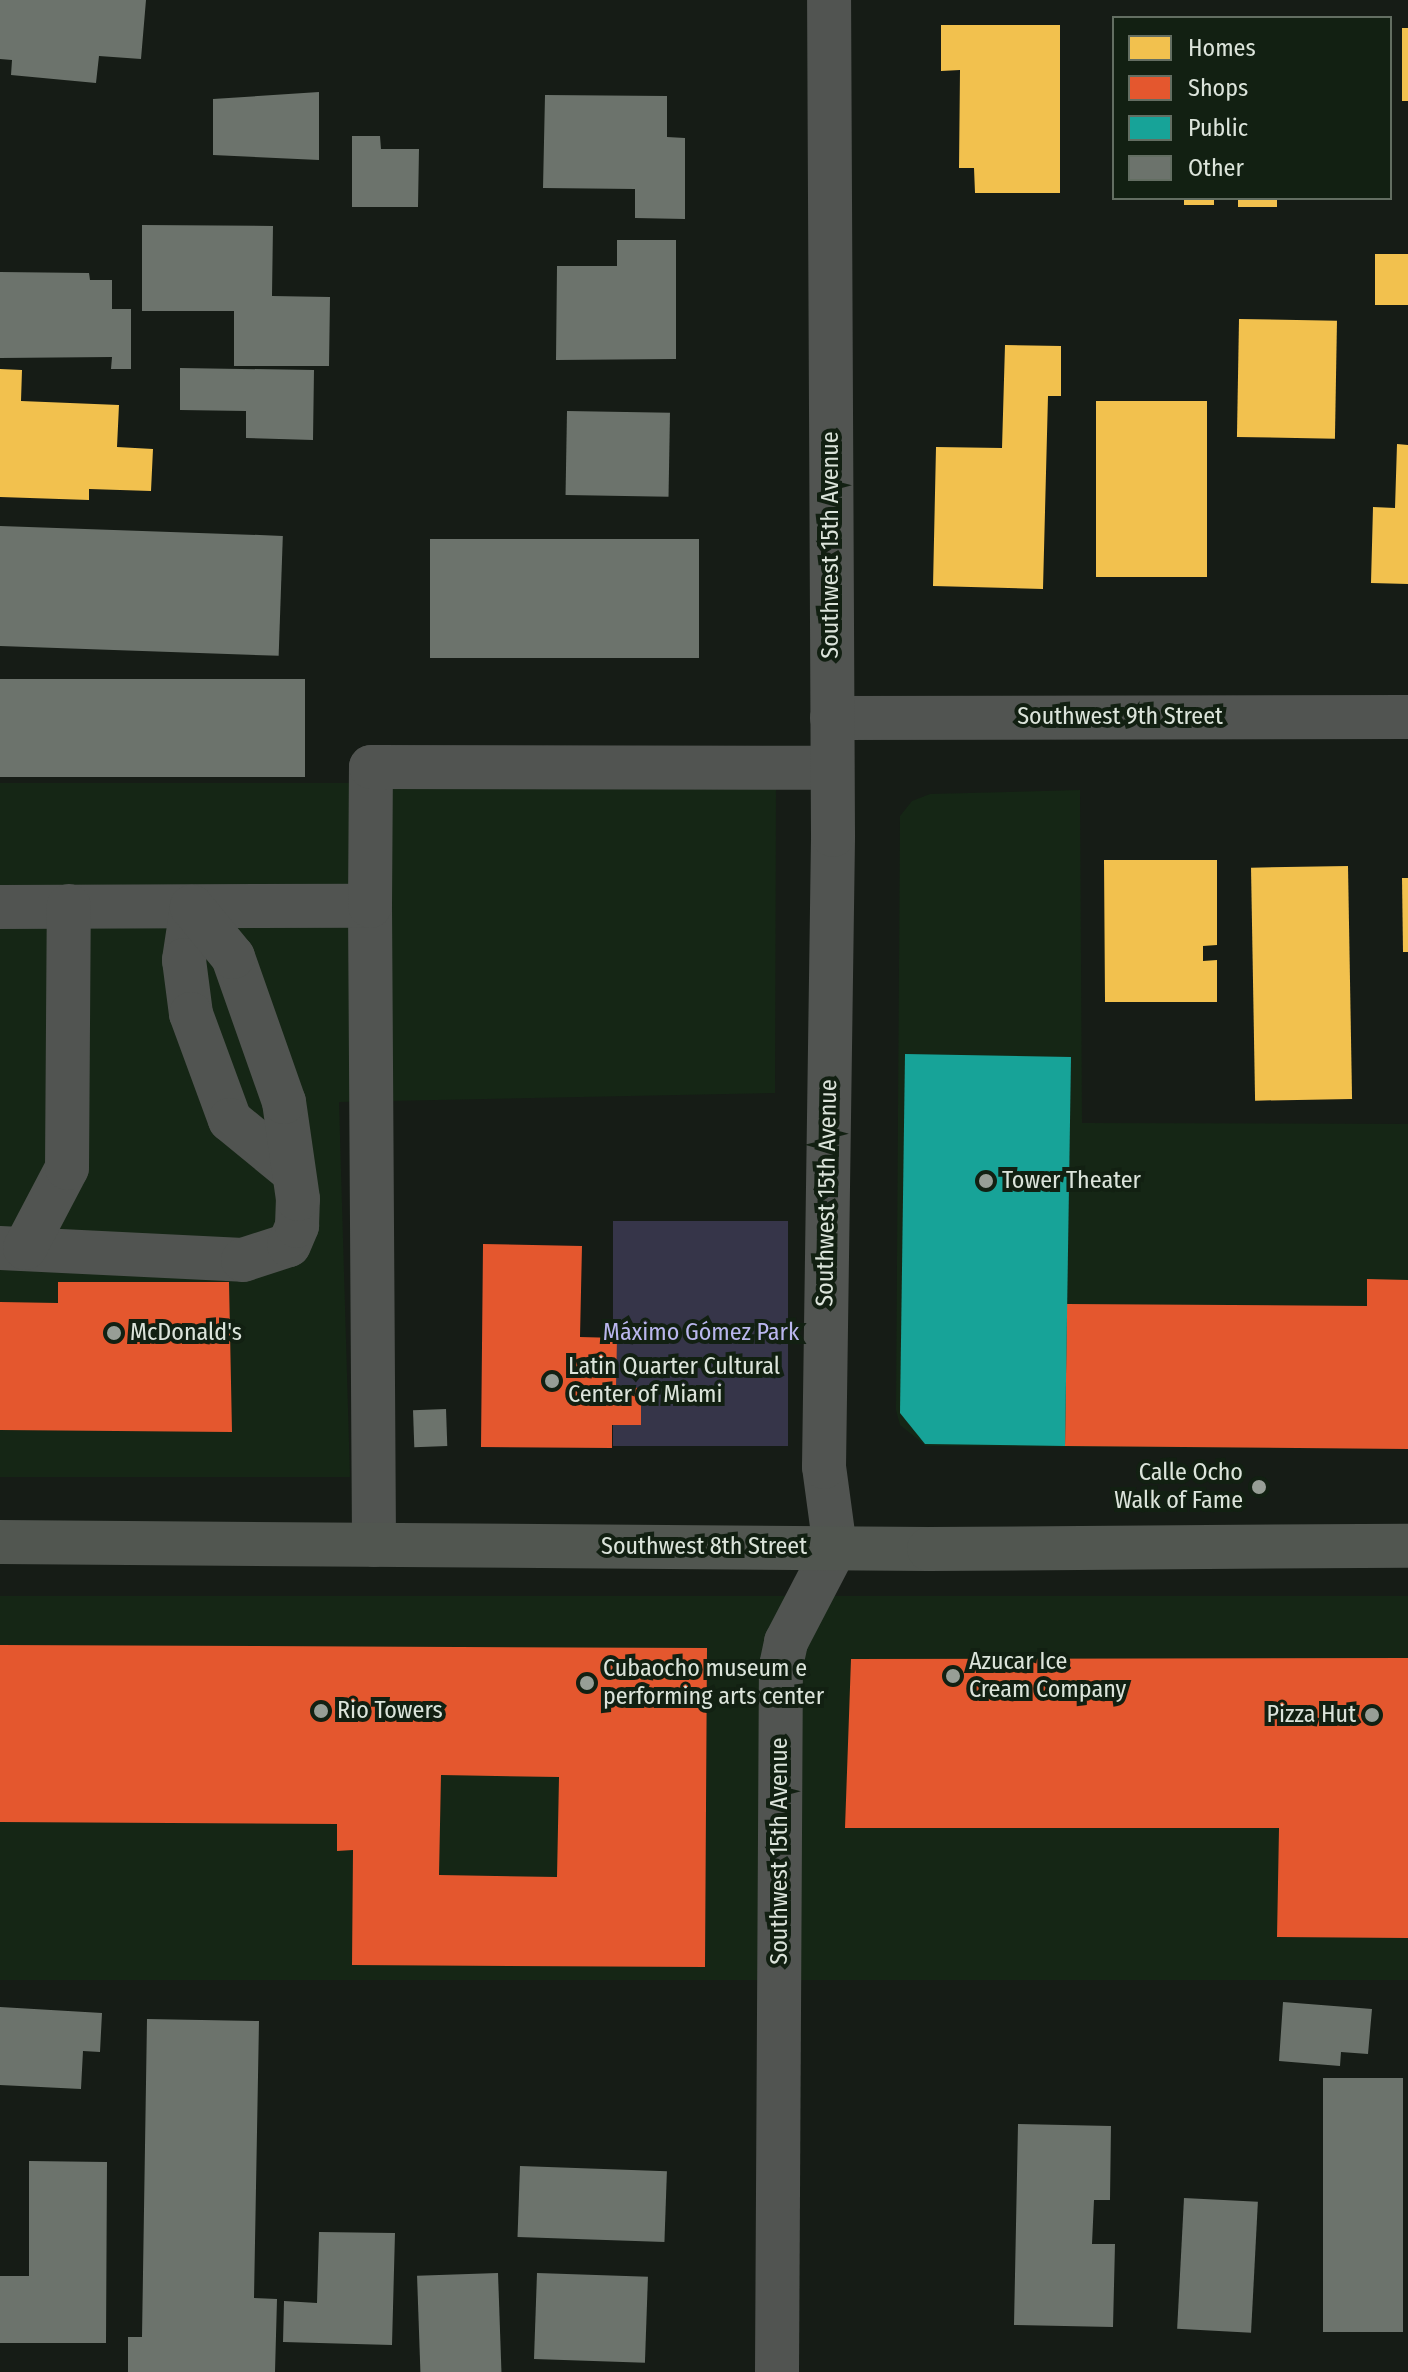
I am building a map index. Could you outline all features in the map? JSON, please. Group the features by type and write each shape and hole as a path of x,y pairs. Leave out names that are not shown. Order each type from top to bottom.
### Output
{"main road":[{"name":"Southwest 8th Street","path":"0,1542 835,1548 1408,1546"}],"street":[{"name":"Southwest 15th Avenue","path":"777,2372 781,1666 786,1642 835,1548 824,1467 832,768 829,0"},
{"name":"Southwest 9th Street","path":"832,718 1408,717"},
{"path":"374,1545 371,767 832,768"},
{"path":"13,1248 67,1168 69,906"},
{"path":"0,907 370,906"},
{"path":"192,907 184,960 191,1014 225,1107 230,1120 292,1171"},
{"path":"13,1248 243,1260 272,1255 289,1245 297,1226 284,1102 253,1002 233,957 192,907"}],"shaded area":[{"path":"0,783 776,783 775,1093 339,1102 350,1477 0,1477"},
{"path":"1080,790 1082,1123 1408,1124 1408,1449 926,1446 900,1425 896,1410 900,816 912,801 930,794"},
{"path":"0,1596 1408,1596 1408,1980 0,1980"}],"green space":[{"name":"Máximo Gómez Park","path":"613,1221 788,1221 788,1446 613,1446"}],"building: Homes":[{"path":"941,25 1060,25 1060,193 975,193 974,168 959,168 960,70 941,71"},
{"path":"1402,28 1408,28 1408,101 1402,101"},
{"path":"1184,200 1214,200 1214,205 1184,205"},
{"path":"1238,200 1277,200 1277,207 1238,207"},
{"path":"1375,254 1408,254 1408,305 1375,305"},
{"path":"1239,319 1337,321 1335,439 1237,437"},
{"path":"1005,345 1061,346 1061,396 1048,396 1043,589 933,586 936,447 1002,448"},
{"path":"0,369 22,370 21,401 119,405 117,447 153,449 151,491 89,489 89,500 0,497"},
{"path":"1096,401 1207,401 1207,577 1096,577"},
{"path":"1397,444 1408,445 1408,584 1371,583 1373,507 1395,508"},
{"path":"1104,860 1217,860 1217,945 1203,946 1203,961 1217,960 1217,1002 1105,1002"},
{"path":"1348,866 1352,1099 1255,1101 1251,868"},
{"path":"1402,878 1408,878 1408,952 1403,952"}],"building: Shops":[{"path":"483,1244 582,1246 580,1337 617,1338 616,1387 641,1388 641,1425 612,1425 612,1448 481,1447"},
{"path":"1367,1279 1408,1280 1408,1449 1065,1446 1067,1304 1367,1306"},
{"name":"McDonald's","path":"58,1282 229,1282 232,1432 0,1430 0,1302 58,1303"},
{"path":"0,1645 707,1648 705,1967 352,1965 353,1850 337,1851 337,1824 0,1822","holes":["441,1775 559,1777 557,1877 439,1875"]},
{"path":"1408,1658 1408,1938 1277,1937 1279,1828 845,1828 851,1659"}],"building: Public":[{"name":"Tower Theater","path":"905,1054 1071,1057 1065,1446 925,1444 900,1413"}],"building: Other":[{"path":"0,0 146,0 141,59 99,56 96,83 11,75 12,60 0,59"},
{"path":"319,92 319,160 213,155 213,99"},
{"path":"545,95 667,96 667,137 685,138 685,219 635,218 635,189 543,188"},
{"path":"352,136 380,136 381,149 419,149 418,207 352,207"},
{"path":"142,225 273,226 272,296 330,297 329,366 234,366 234,311 142,311"},
{"path":"617,240 676,240 676,359 556,360 557,266 617,266"},
{"path":"0,272 89,273 90,280 112,280 112,309 131,309 131,369 111,369 112,357 0,358"},
{"path":"180,368 314,370 313,440 246,438 246,411 180,410"},
{"path":"567,411 670,413 669,497 566,495"},
{"path":"0,526 283,536 279,656 0,646"},
{"path":"430,539 699,539 699,658 430,658"},
{"path":"0,679 305,679 305,777 0,777"},
{"path":"446,1409 447,1446 414,1447 413,1410"},
{"path":"1283,2002 1372,2009 1368,2054 1341,2052 1340,2066 1279,2061"},
{"path":"0,2007 102,2013 100,2052 83,2051 81,2089 0,2085"},
{"path":"147,2019 259,2021 254,2298 277,2299 275,2372 128,2372 128,2337 142,2337"},
{"path":"1323,2078 1403,2078 1403,2332 1323,2332"},
{"path":"1018,2124 1111,2126 1110,2200 1094,2200 1092,2244 1115,2244 1113,2327 1014,2325"},
{"path":"29,2161 107,2162 106,2343 0,2343 0,2276 29,2276"},
{"path":"520,2166 667,2171 664,2242 518,2237"},
{"path":"1184,2198 1258,2202 1251,2333 1177,2329"},
{"path":"319,2232 395,2233 392,2345 283,2342 284,2301 317,2303"},
{"path":"498,2273 501,2372 420,2372 417,2276"},
{"path":"537,2273 648,2277 645,2363 534,2359"}],"place":[{"name":"Tower Theater","path":"986,1181"},
{"name":"McDonald's","path":"114,1333"},
{"name":"Latin Quarter Cultural Center of Miami","path":"552,1381"},
{"name":"Calle Ocho Walk of Fame","path":"1259,1487"},
{"name":"Azucar Ice Cream Company","path":"953,1676"},
{"name":"Cubaocho museum e performing arts center","path":"587,1683"},
{"name":"Rio Towers","path":"321,1711"},
{"name":"Pizza Hut","path":"1372,1715"}]}
